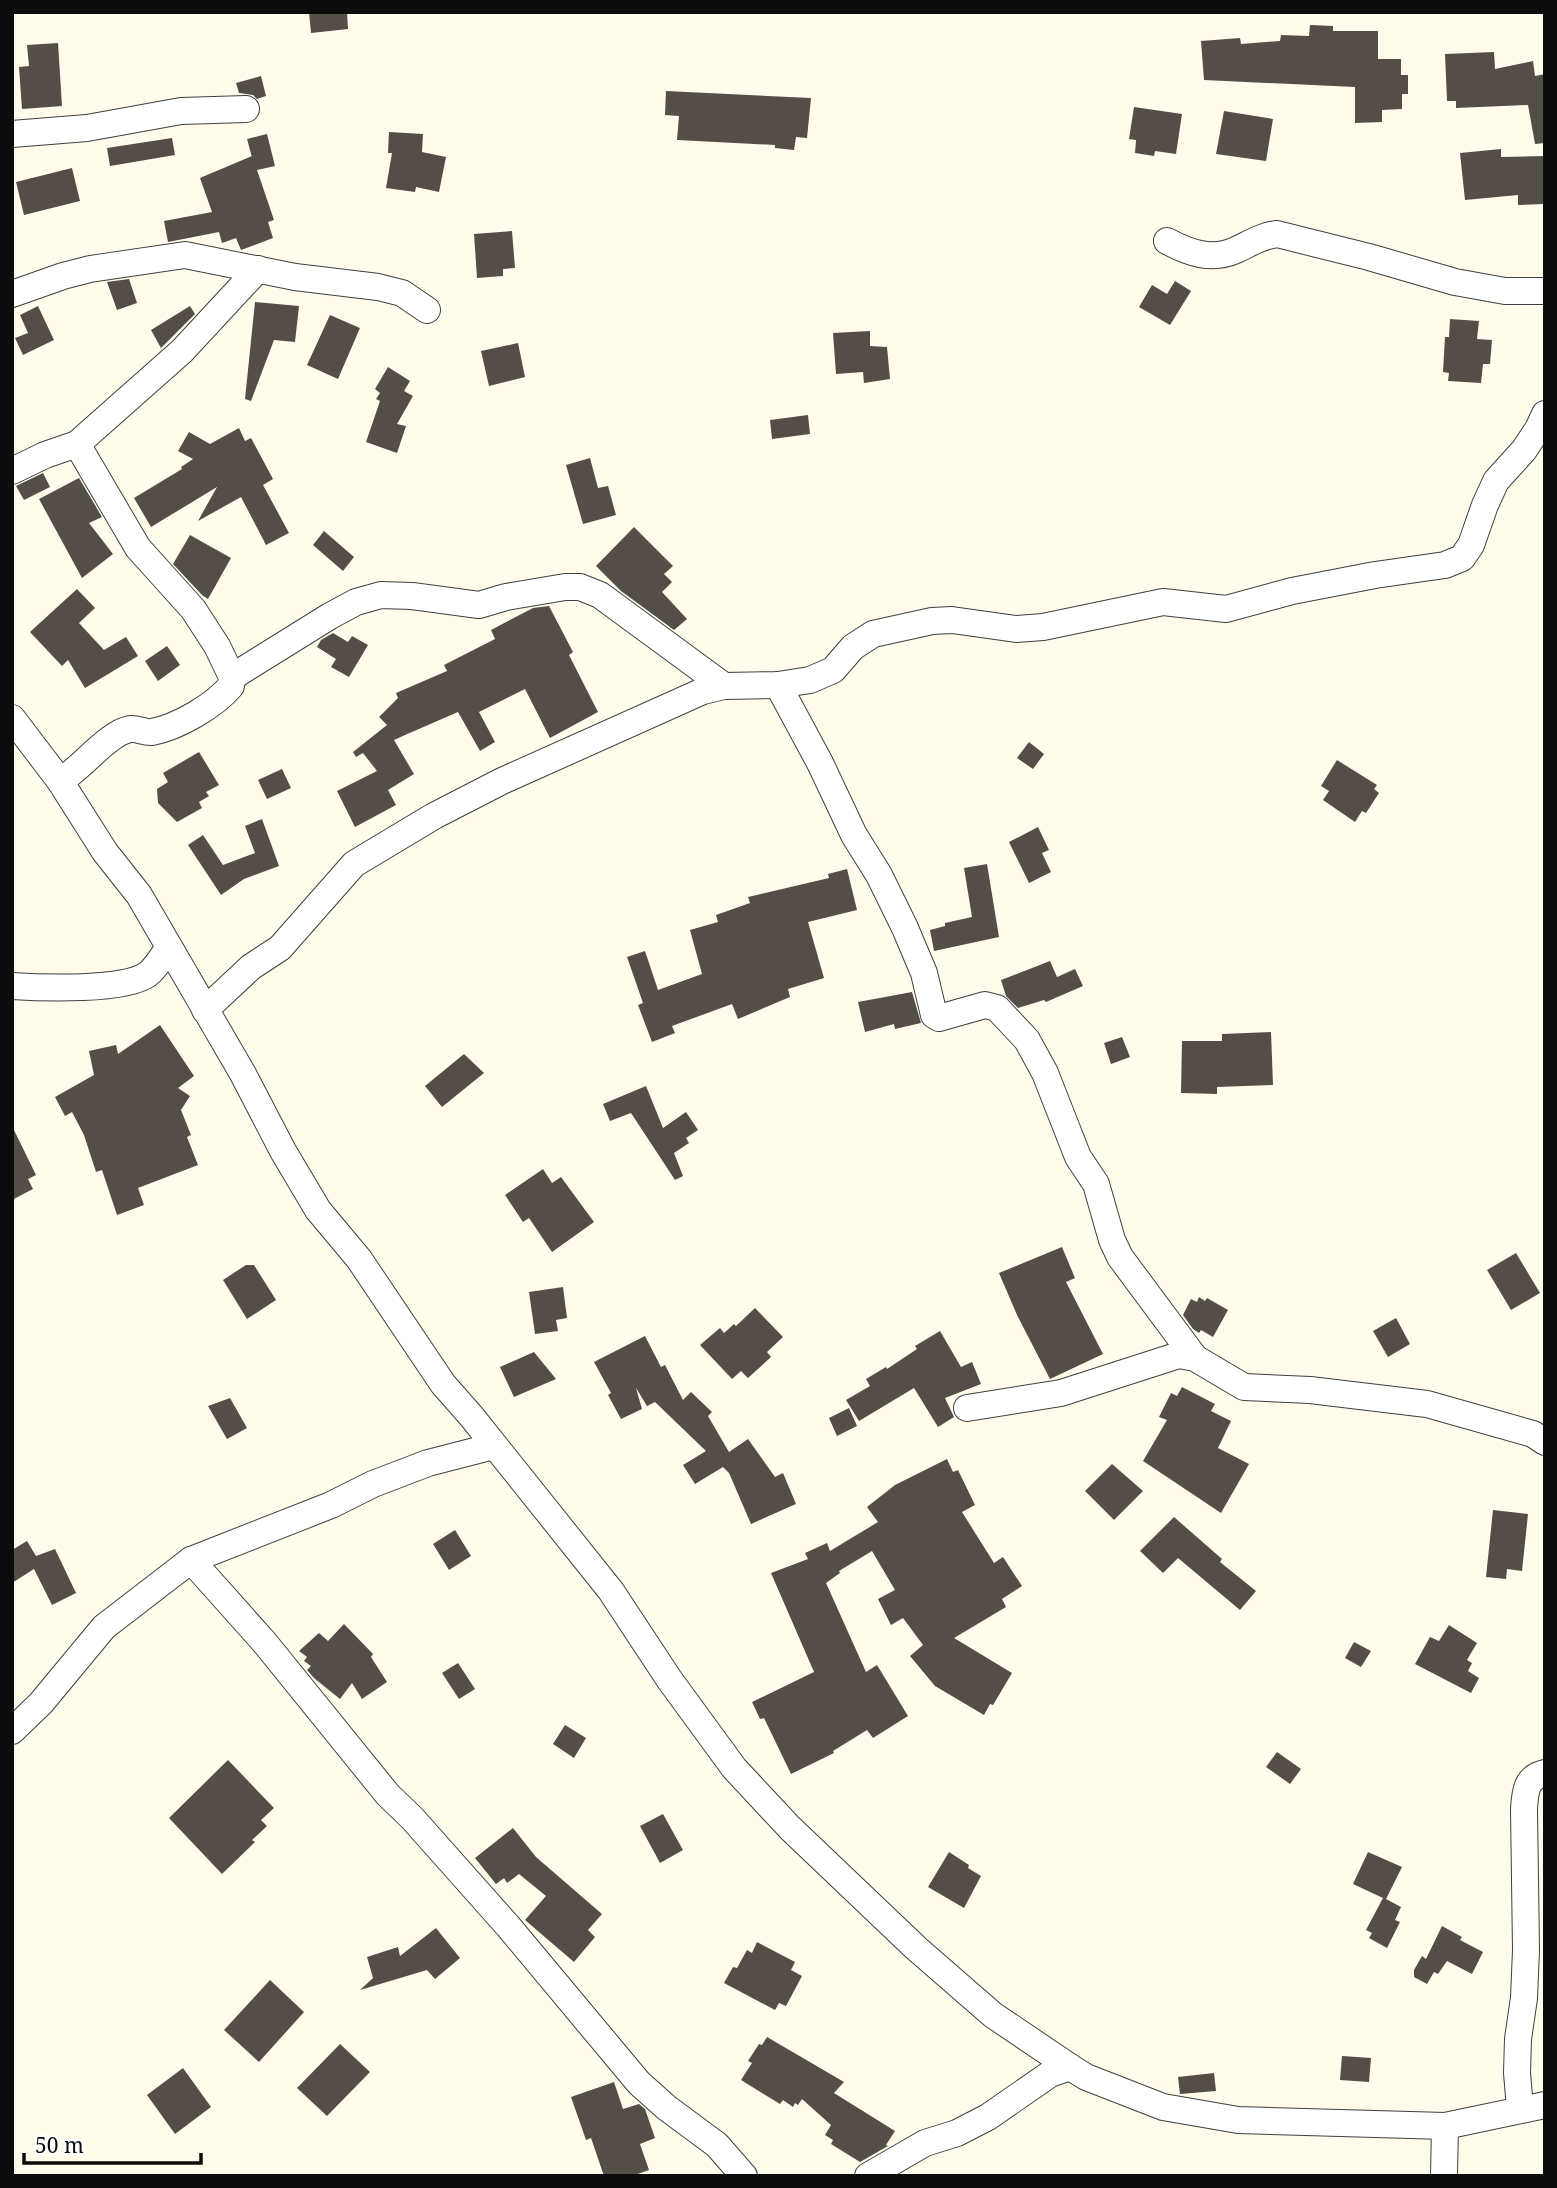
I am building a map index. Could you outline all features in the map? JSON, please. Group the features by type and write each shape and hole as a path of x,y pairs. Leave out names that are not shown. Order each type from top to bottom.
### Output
{"street":[{"path":"12,134 87,128 181,111 246,109"},
{"path":"1167,241 1186,251 1207,256 1235,251 1263,236 1277,234 1455,282 1505,291 1545,291"},
{"path":"12,294 90,269 185,255 295,277 378,286 402,293 427,310"},
{"path":"12,471 45,455 77,444 183,351 258,269"},
{"path":"205,1010 251,967 280,948 354,864 434,816 502,781 681,699 724,686 778,685 821,677 833,670 853,647 873,634 932,621 952,620 1016,629 1163,603 1226,609 1292,591 1446,565 1462,558 1471,545 1496,481 1524,450 1545,414"},
{"path":"60,781 75,772 114,737 131,729 149,732 169,727 211,705 231,686 232,677 217,646 193,609 138,548 77,444"},
{"path":"232,677 347,606 381,595 412,596 479,605 506,597 580,587 600,595 724,686"},
{"path":"778,685 820,763 854,835 879,875 905,928 924,973 934,1015 939,1018 985,1005 997,1008 1027,1041 1045,1073 1078,1157 1096,1184 1112,1240 1120,1257 1195,1358 1244,1387 1310,1390 1427,1404 1533,1434 1545,1442"},
{"path":"12,718 60,781 90,830 139,895 318,1210 359,1259 443,1384 611,1591 669,1679 734,1768 790,1828 916,1948 993,2015 1086,2077 1163,2107 1238,2120 1444,2126 1532,2107 1517,2073 1526,1950 1524,1809 1525,1790 1530,1780 1545,1773"},
{"path":"12,986 83,988 118,984 147,974 169,948"},
{"path":"967,1408 1061,1393 1179,1356 1195,1358"},
{"path":"12,1731 40,1703 104,1627 191,1560 331,1505 373,1484 428,1463 494,1446"},
{"path":"191,1560 265,1643 388,1795 412,1818 516,1936 639,2083 717,2146 744,2176"},
{"path":"868,2176 925,2143 957,2133 988,2117 1050,2074 1070,2067"},
{"path":"1444,2126 1444,2176"}],"building":[{"path":"309,12 347,12 348,29 311,33"},
{"path":"1310,25 1333,26 1333,31 1378,31 1378,59 1401,59 1401,75 1408,75 1408,94 1402,94 1402,109 1382,110 1382,122 1355,123 1355,87 1204,80 1201,41 1240,38 1241,44 1280,41 1281,35 1309,36"},
{"path":"58,43 62,106 22,109 19,67 29,66 27,45"},
{"path":"1494,52 1495,69 1533,61 1535,76 1545,74 1545,143 1535,144 1528,105 1456,108 1456,101 1447,101 1445,54"},
{"path":"261,76 266,96 257,99 253,95 239,93 236,83"},
{"path":"666,91 811,98 807,138 796,137 794,150 775,148 775,145 677,140 679,116 665,115"},
{"path":"1134,107 1182,114 1176,154 1155,151 1154,156 1135,153 1136,140 1129,139"},
{"path":"1224,111 1273,119 1266,161 1216,154"},
{"path":"389,132 423,134 422,152 446,157 439,192 416,187 415,192 386,188 392,153 388,153"},
{"path":"267,134 275,166 257,170 274,220 268,222 273,238 241,250 236,238 222,243 219,232 168,242 164,221 212,212 200,178 252,156 247,139"},
{"path":"172,138 175,155 110,166 107,148"},
{"path":"1501,149 1501,157 1545,156 1545,204 1518,205 1518,195 1465,200 1460,153"},
{"path":"72,168 80,201 24,215 16,182"},
{"path":"512,231 515,268 503,269 503,276 477,278 474,234"},
{"path":"129,279 137,303 117,310 107,282"},
{"path":"1175,281 1191,291 1170,325 1139,307 1152,285 1167,294"},
{"path":"255,302 299,306 295,342 274,340 251,401 245,399"},
{"path":"38,306 54,340 23,355 15,338 28,333 20,315"},
{"path":"190,306 195,314 161,348 151,330"},
{"path":"330,315 360,328 338,379 307,365"},
{"path":"1450,319 1479,321 1477,339 1492,340 1490,364 1483,364 1481,383 1448,381 1449,373 1443,372 1445,337 1449,337"},
{"path":"870,331 870,346 887,347 890,379 864,383 863,372 836,374 833,333"},
{"path":"518,343 525,377 489,386 481,351"},
{"path":"388,367 410,381 404,391 413,396 397,424 406,426 397,453 366,442 380,401 376,399 380,393 375,389"},
{"path":"808,415 810,434 772,439 770,420"},
{"path":"239,428 245,441 251,438 273,479 263,485 289,533 266,545 241,497 198,521 217,487 151,527 134,498 182,469 181,467 193,459 178,451 189,432 210,444"},
{"path":"590,458 598,488 608,486 616,515 583,524 566,465"},
{"path":"43,473 50,487 24,500 16,486"},
{"path":"79,478 102,517 89,523 113,554 82,578 39,499"},
{"path":"634,527 673,566 664,574 672,582 662,592 687,619 674,630 621,591 596,566"},
{"path":"324,531 354,557 343,571 313,545"},
{"path":"190,535 231,558 208,599 173,564"},
{"path":"77,589 95,608 79,623 104,650 126,637 138,656 85,688 68,660 62,666 30,632"},
{"path":"549,606 573,652 569,655 598,712 550,738 525,689 479,712 495,742 480,751 458,712 394,740 414,774 388,790 396,805 355,827 337,791 377,771 363,753 356,757 353,752 387,725 379,717 398,698 396,693 447,671 444,665 495,639 491,630 533,608"},
{"path":"333,633 348,642 352,636 368,645 349,677 331,667 336,659 317,647 321,640"},
{"path":"167,646 180,665 158,681 145,661"},
{"path":"1029,742 1044,754 1033,769 1017,758"},
{"path":"199,752 219,785 206,792 209,796 199,802 202,808 177,822 158,803 157,789 168,782 163,773"},
{"path":"1337,760 1377,785 1374,789 1379,793 1366,813 1362,811 1355,822 1323,800 1329,791 1321,786"},
{"path":"282,769 291,788 267,799 258,780"},
{"path":"262,819 279,866 244,879 221,895 188,845 203,835 223,865 255,853 245,826"},
{"path":"1038,827 1049,850 1042,853 1051,872 1029,883 1009,842"},
{"path":"987,864 999,937 934,951 930,930 945,926 945,923 972,917 964,868"},
{"path":"847,869 857,910 808,922 824,978 788,989 790,997 738,1019 732,1004 672,1026 675,1033 652,1042 638,1005 643,1003 627,957 645,951 658,990 702,974 690,930 718,922 716,915 750,903 748,897 829,878 828,874"},
{"path":"1050,961 1057,977 1075,969 1083,986 1046,1002 1044,1000 1018,1008 1006,996 1001,980"},
{"path":"912,992 921,1023 895,1029 894,1024 865,1032 858,1002"},
{"path":"160,1025 194,1076 178,1088 190,1096 181,1110 191,1135 187,1137 198,1165 138,1188 144,1205 117,1215 102,1170 96,1172 84,1135 72,1112 65,1116 55,1097 94,1075 89,1051 116,1045 118,1054"},
{"path":"1271,1032 1273,1085 1217,1087 1217,1094 1181,1093 1182,1041 1222,1041 1222,1034"},
{"path":"1122,1037 1130,1057 1111,1064 1104,1043"},
{"path":"464,1054 484,1073 442,1107 425,1086"},
{"path":"646,1086 663,1128 686,1112 698,1130 686,1138 689,1143 674,1153 683,1176 675,1180 631,1113 610,1121 603,1104"},
{"path":"12,1126 36,1175 28,1179 33,1189 12,1200"},
{"path":"543,1169 552,1183 561,1177 594,1222 552,1252 529,1218 523,1222 505,1195"},
{"path":"1062,1247 1075,1278 1066,1282 1103,1354 1050,1379 999,1273"},
{"path":"1516,1253 1540,1293 1511,1310 1487,1270"},
{"path":"246,1265 254,1265 276,1300 247,1319 223,1280"},
{"path":"563,1287 567,1318 556,1320 558,1331 535,1334 529,1292"},
{"path":"1199,1297 1205,1301 1207,1298 1228,1310 1213,1337 1193,1329 1183,1315 1191,1299 1197,1302"},
{"path":"755,1308 783,1337 767,1352 771,1357 748,1378 741,1371 732,1379 700,1345 720,1328 724,1333 734,1324 736,1326"},
{"path":"1396,1318 1410,1344 1388,1357 1373,1331"},
{"path":"940,1331 961,1367 972,1362 981,1384 945,1398 954,1417 938,1427 914,1388 859,1421 846,1400 870,1386 866,1379 886,1367 887,1369 917,1349 915,1346"},
{"path":"645,1336 661,1367 665,1365 683,1400 691,1392 712,1412 708,1416 729,1452 748,1439 775,1477 783,1473 796,1504 751,1524 729,1473 723,1467 695,1484 683,1465 706,1451 655,1402 647,1406 636,1388 642,1409 621,1419 594,1362"},
{"path":"534,1352 556,1379 514,1397 500,1367"},
{"path":"1182,1387 1215,1404 1211,1411 1231,1421 1218,1448 1249,1464 1221,1513 1143,1461 1167,1420 1159,1417 1171,1393 1177,1396"},
{"path":"230,1398 247,1428 227,1439 208,1406"},
{"path":"849,1408 857,1426 837,1436 829,1418"},
{"path":"947,1459 953,1472 958,1470 975,1505 962,1512 994,1563 1003,1557 1022,1586 1002,1599 1006,1607 954,1638 1012,1673 984,1715 935,1686 910,1656 923,1645 903,1618 891,1625 878,1599 895,1590 872,1551 839,1571 840,1573 826,1583 866,1672 877,1665 908,1716 873,1738 867,1730 833,1751 834,1753 791,1774 764,1718 760,1719 752,1702 814,1672 771,1573 808,1559 805,1553 827,1543 830,1551 878,1522 867,1507 895,1485"},
{"path":"1112,1464 1143,1491 1114,1520 1085,1491"},
{"path":"1493,1510 1528,1514 1522,1571 1507,1569 1506,1579 1486,1577"},
{"path":"1174,1517 1222,1559 1220,1562 1256,1591 1240,1610 1178,1558 1163,1573 1140,1551"},
{"path":"455,1530 471,1556 449,1570 433,1544"},
{"path":"27,1541 36,1556 55,1549 76,1593 52,1605 34,1569 12,1583 12,1550"},
{"path":"344,1624 373,1654 371,1657 387,1682 362,1699 352,1683 340,1699 307,1670 311,1666 304,1661 307,1657 299,1651 319,1633 328,1641"},
{"path":"1449,1625 1477,1643 1467,1660 1472,1663 1468,1671 1479,1678 1471,1693 1415,1664 1430,1637 1439,1641"},
{"path":"1354,1642 1371,1651 1361,1667 1345,1658"},
{"path":"458,1663 475,1689 459,1699 442,1673"},
{"path":"565,1725 586,1738 574,1758 553,1744"},
{"path":"1277,1752 1301,1769 1290,1784 1266,1767"},
{"path":"228,1760 274,1808 261,1820 267,1826 252,1840 255,1842 222,1874 169,1818"},
{"path":"663,1814 683,1850 660,1863 640,1826"},
{"path":"513,1828 536,1857 602,1914 588,1930 595,1937 574,1962 525,1920 546,1896 519,1874 507,1883 504,1878 496,1884 475,1858"},
{"path":"949,1852 981,1876 964,1908 928,1887"},
{"path":"1368,1852 1402,1867 1386,1899 1401,1907 1395,1920 1400,1922 1387,1948 1369,1938 1372,1933 1366,1930 1383,1898 1353,1884"},
{"path":"1442,1926 1462,1937 1460,1940 1483,1952 1472,1974 1447,1961 1438,1974 1434,1972 1427,1984 1414,1977 1414,1970 1422,1956 1426,1959"},
{"path":"436,1928 460,1958 435,1979 427,1970 360,1990 373,1978 367,1957 398,1947 400,1956"},
{"path":"757,1942 795,1962 791,1970 802,1976 786,2006 779,2003 775,2010 724,1983 733,1967 737,1968 747,1950 752,1953"},
{"path":"270,1980 304,2012 259,2062 224,2030"},
{"path":"767,2037 844,2082 834,2093 895,2131 886,2145 888,2146 860,2162 831,2144 833,2140 825,2135 831,2125 802,2099 793,2107 783,2100 780,2104 741,2080 752,2063 748,2061"},
{"path":"340,2044 370,2072 327,2116 297,2088"},
{"path":"1342,2056 1371,2058 1369,2082 1340,2080"},
{"path":"183,2068 211,2107 175,2134 147,2095"},
{"path":"1214,2073 1216,2091 1180,2094 1178,2077"},
{"path":"614,2082 623,2109 639,2104 645,2109 655,2138 640,2144 649,2170 632,2176 604,2176 591,2138 586,2140 571,2097"}]}
